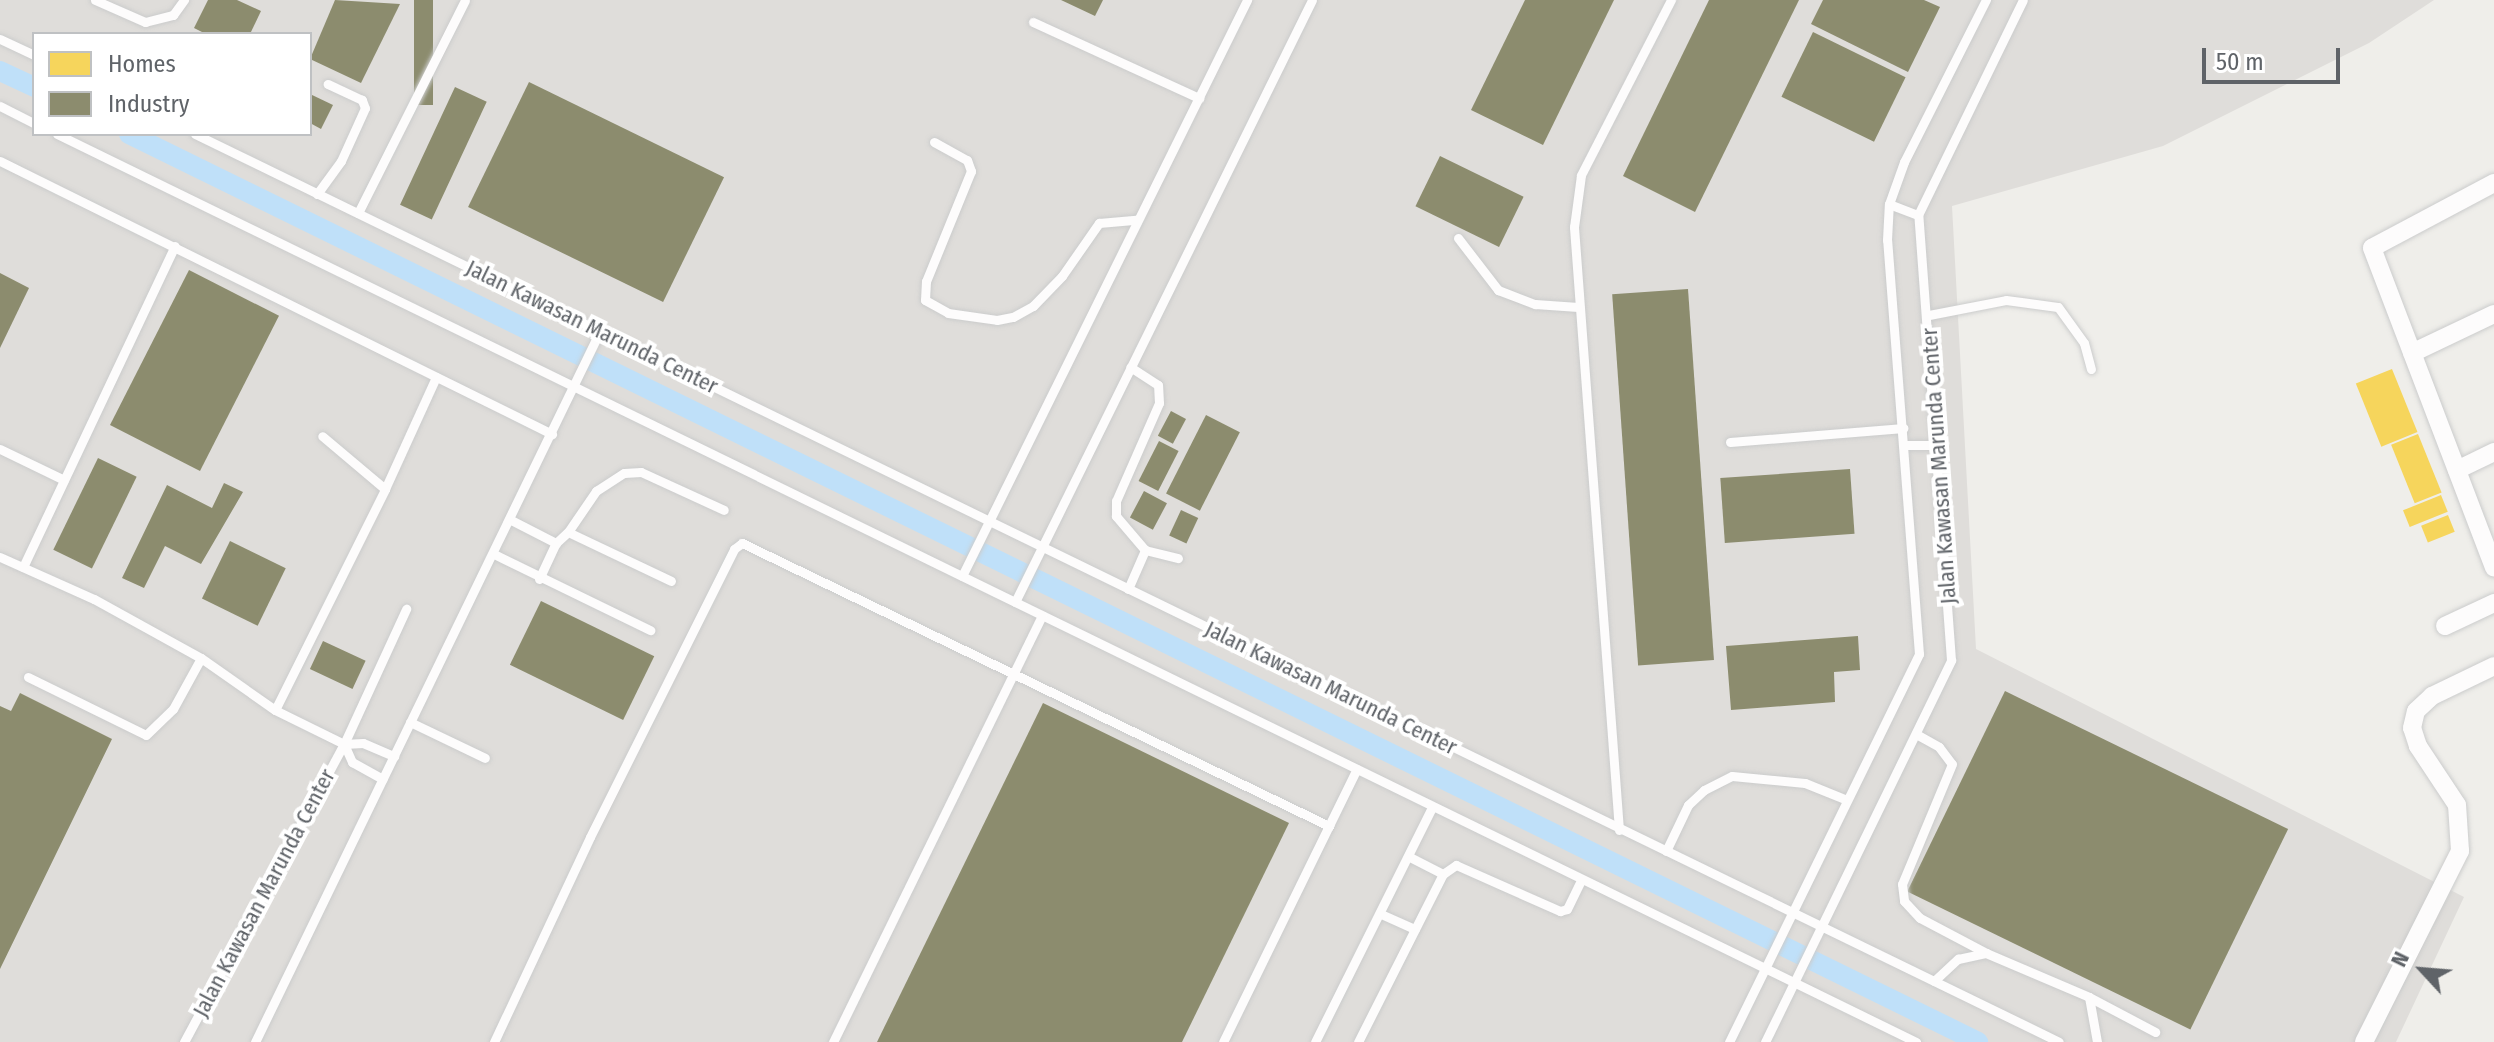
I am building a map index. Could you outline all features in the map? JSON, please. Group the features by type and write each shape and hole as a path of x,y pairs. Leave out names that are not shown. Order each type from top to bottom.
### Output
{"street":[{"path":"2494,183 2373,245 2494,568"},
{"path":"2412,353 2494,314"},
{"path":"2457,470 2494,452"},
{"path":"2445,626 2494,603"},
{"path":"2364,1042 2460,851 2457,805 2418,746 2412,728 2416,711 2432,696 2494,666"}],"lane":[{"path":"95,0 145,22 173,15 184,0"},
{"path":"358,213 465,0"},
{"path":"964,573 1247,0"},
{"path":"1016,600 1312,0"},
{"path":"1619,830 1574,227 1581,175 1671,0"},
{"name":"Jalan Kawasan Marunda Center","path":"1729,1042 1920,647 1887,240 1889,204 1904,162 1986,0"},
{"path":"1889,204 1918,215 2023,0"},
{"path":"1033,22 1199,98"},
{"path":"0,39 32,54"},
{"path":"317,194 341,161 365,108 362,100 327,84"},
{"path":"0,106 32,122"},
{"path":"61,136 964,573 1042,615 1581,880 1765,968 1797,978 1916,1042"},
{"name":"Jalan Kawasan Marunda Center","path":"199,136 1041,550 1128,589 1793,912 1819,930 1934,981 2059,1042"},
{"path":"934,142 967,160 971,171 926,281 925,300 948,313 997,320 1013,317 1033,306 1062,276 1099,223 1136,220"},
{"path":"0,161 552,434"},
{"name":"Jalan Kawasan Marunda Center","path":"1765,1042 1916,734 1952,653 1929,315 1918,215"},
{"path":"1458,238 1498,290 1535,304 1578,307"},
{"path":"23,567 175,246"},
{"path":"1929,315 2006,300 2058,307 2084,343 2091,369"},
{"path":"255,1042 511,520 598,334"},
{"path":"1130,367 1158,385 1159,403 1116,501 1116,516 1145,550 1178,558"},
{"path":"275,710 385,489 436,377"},
{"path":"1730,442 1903,428"},
{"path":"322,436 385,489"},
{"path":"1904,445 1936,445"},
{"path":"0,449 64,480"},
{"path":"539,579 556,543 568,532 596,491 624,473 641,472 724,510"},
{"path":"511,520 556,543"},
{"path":"568,532 671,581"},
{"path":"494,1042 590,837 734,549 742,543 1016,672 1329,826"},
{"path":"1128,589 1145,550"},
{"path":"494,554 539,579 650,630"},
{"name":"Jalan Kawasan Marunda Center","path":"0,557 94,599 201,658 275,710 344,744 363,743 394,756"},
{"path":"383,779 352,762 344,744 406,609"},
{"path":"833,1042 1042,615"},
{"path":"28,677 146,735 173,709 201,658"},
{"path":"410,722 485,758"},
{"path":"1916,734 1939,747 1952,764 1902,884 1904,901 1920,918 1986,953 2089,997 2155,1032"},
{"name":"Jalan Kawasan Marunda Center","path":"184,1042 344,744"},
{"path":"1223,1042 1357,769"},
{"path":"1666,851 1688,805 1704,790 1732,776 1805,783 1847,800"},
{"path":"1315,1042 1432,807"},
{"path":"1408,856 1443,874"},
{"path":"1358,1042 1443,874 1456,865 1560,911 1567,909 1581,880"},
{"path":"1381,914 1415,929"},
{"path":"1934,981 1958,959 1986,953"},
{"path":"2089,997 2097,1042"}],"shaded area":[{"path":"0,0 2434,0 2369,43 2163,146 1952,206 1976,649 2464,897 2396,1042 0,1042"}],"building: Homes":[{"path":"2392,369 2417,432 2381,447 2356,384"},
{"path":"2418,434 2442,492 2415,503 2391,445"},
{"path":"2441,495 2448,512 2410,527 2403,510"},
{"path":"2448,515 2455,532 2428,543 2421,526"}],"building: Industry":[{"path":"208,0 237,0 261,11 251,32 202,32 194,28"},
{"path":"335,0 400,4 361,83 312,60"},
{"path":"414,0 433,0 433,105 414,105"},
{"path":"1061,0 1103,0 1095,16"},
{"path":"1525,0 1614,0 1543,145 1471,110"},
{"path":"1709,0 1799,0 1695,212 1623,176"},
{"path":"1823,0 1924,0 1940,7 1908,72 1811,24"},
{"path":"1813,32 1906,77 1874,142 1781,97"},
{"path":"529,82 724,177 663,302 468,207"},
{"path":"455,87 487,102 432,220 400,205"},
{"path":"312,95 333,105 321,129 312,124"},
{"path":"1440,156 1524,197 1499,247 1415,206"},
{"path":"189,270 279,316 200,471 110,425"},
{"path":"0,273 29,288 0,348"},
{"path":"1688,289 1714,660 1638,665 1612,294"},
{"path":"1171,411 1186,419 1173,444 1158,436"},
{"path":"1206,415 1240,432 1200,511 1166,493"},
{"path":"1159,441 1179,451 1158,491 1139,481"},
{"path":"98,458 137,477 92,569 53,550"},
{"path":"1850,469 1855,534 1725,543 1720,478"},
{"path":"224,483 243,492 201,564 165,546 144,588 122,578 167,485 212,508"},
{"path":"1144,491 1167,503 1153,530 1130,517"},
{"path":"1181,510 1198,518 1186,543 1169,535"},
{"path":"230,541 286,568 258,626 202,599"},
{"path":"541,601 654,656 623,720 510,665"},
{"path":"1858,636 1860,670 1834,672 1835,702 1731,710 1726,646"},
{"path":"323,641 366,661 352,689 310,669"},
{"path":"2005,691 2288,829 2190,1030 1907,891"},
{"path":"20,693 112,739 0,969 0,706 11,711"},
{"path":"1043,703 1289,823 1182,1042 877,1042"}],"waterway":[{"path":"0,71 32,86"},
{"path":"133,136 1978,1042"}]}
